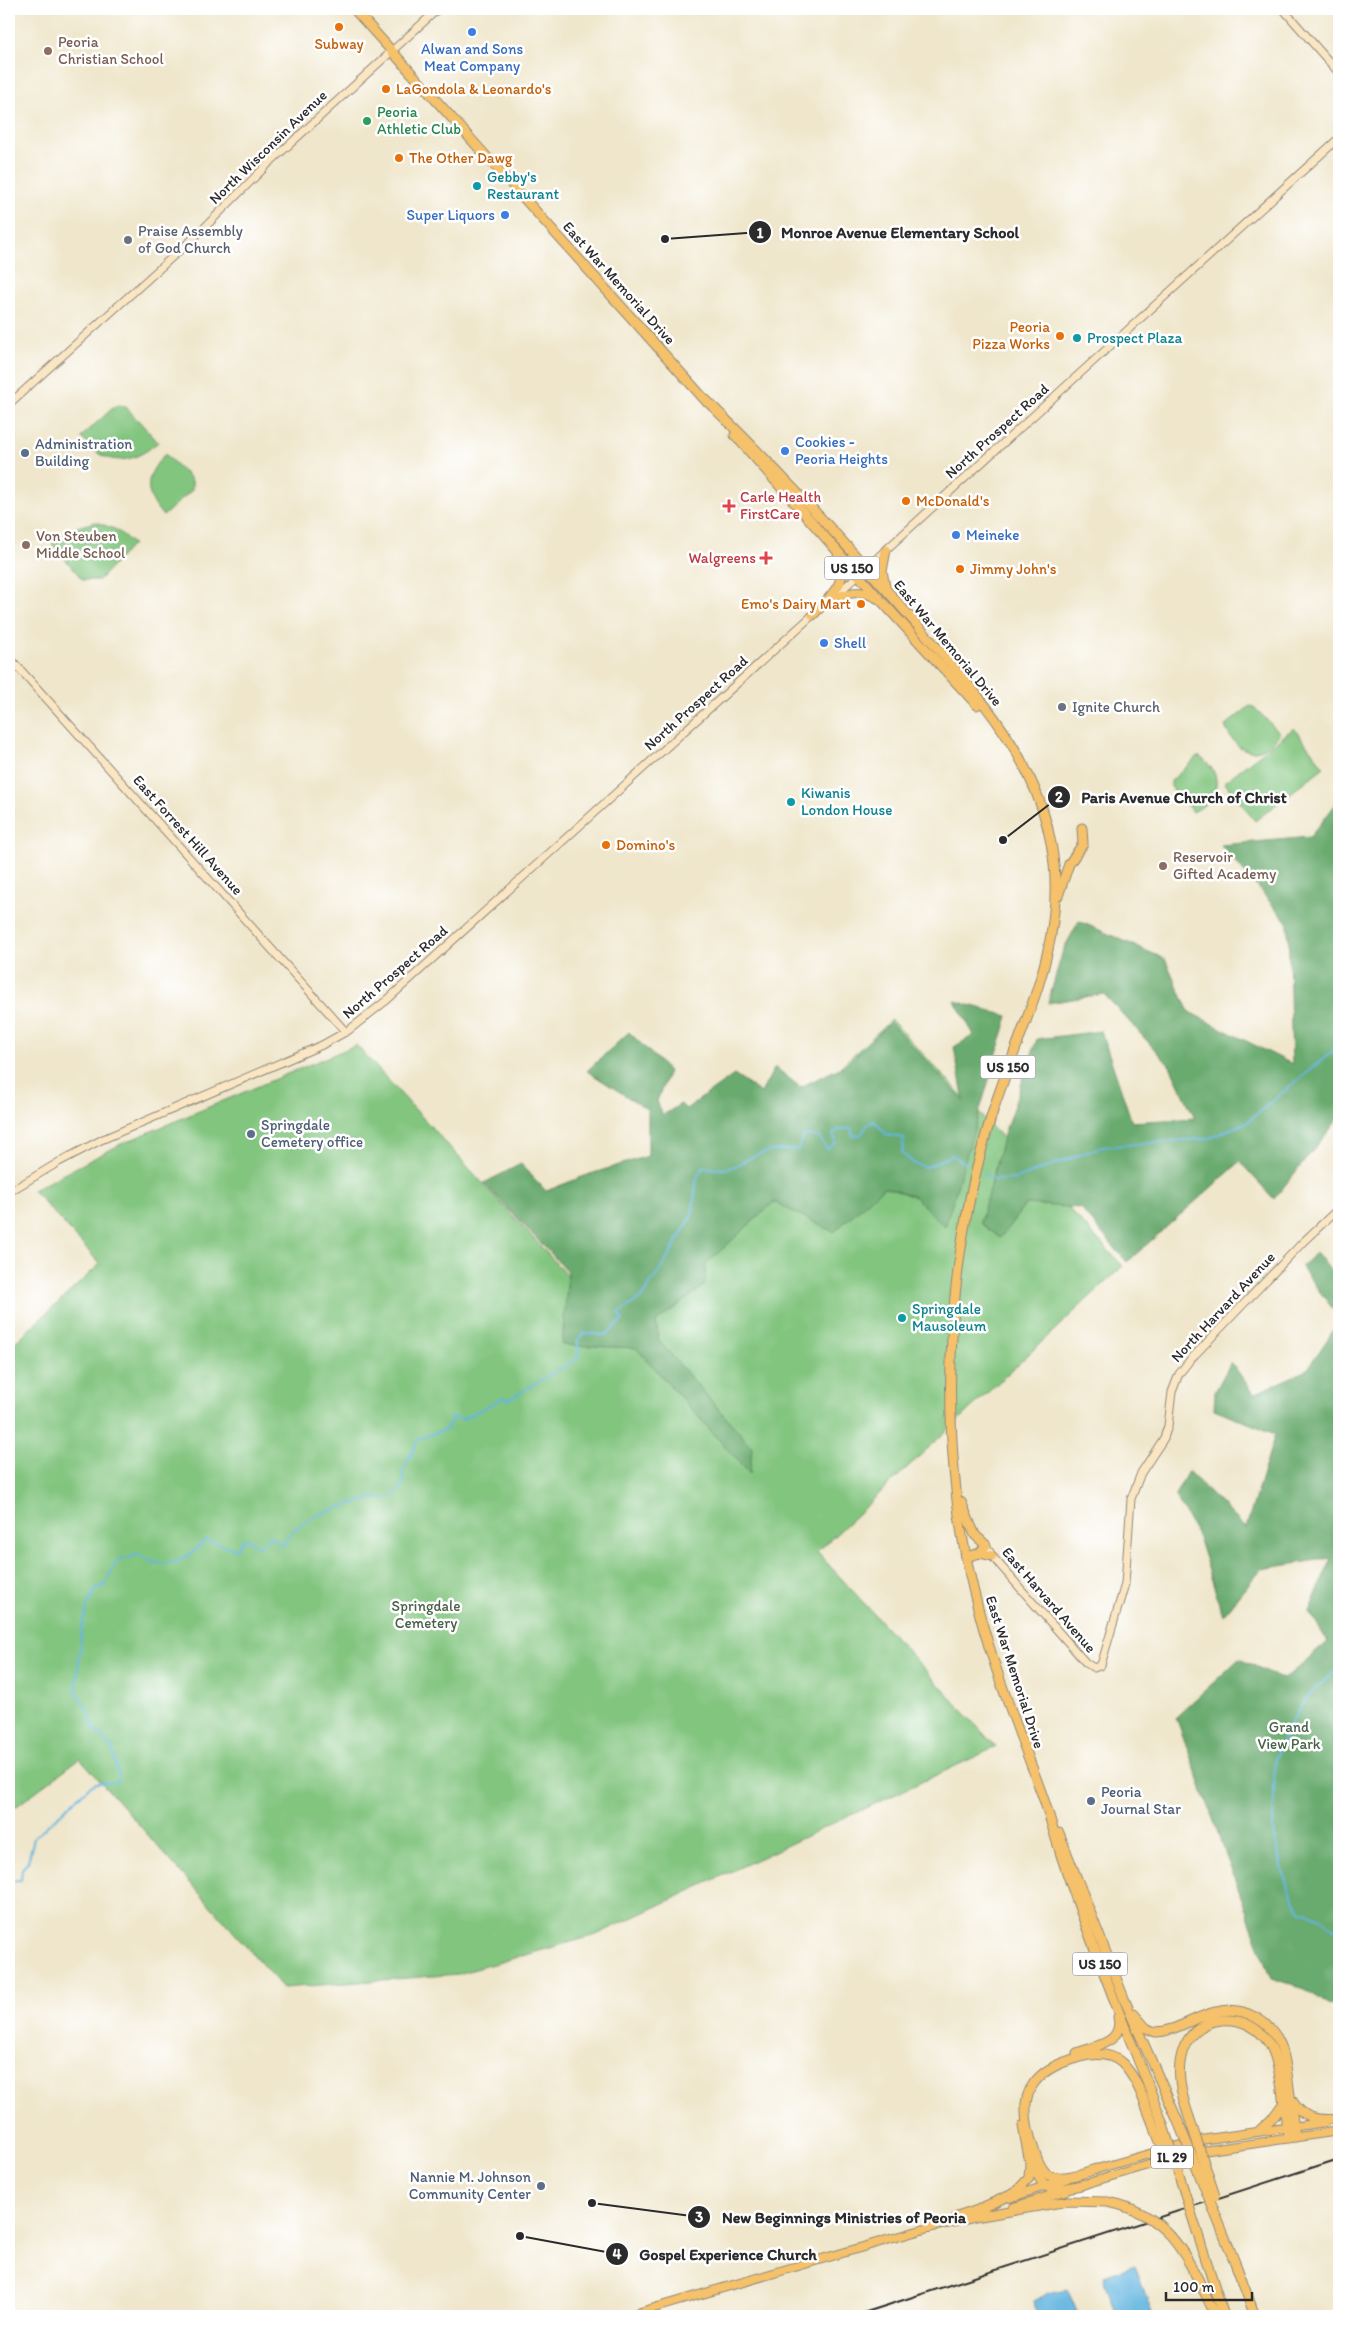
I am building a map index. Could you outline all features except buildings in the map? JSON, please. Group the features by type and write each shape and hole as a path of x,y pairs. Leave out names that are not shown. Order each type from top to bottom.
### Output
{"highway":[{"name":"East War Memorial Drive","path":"354,9 704,398 806,517 1004,734"},
{"name":"East War Memorial Drive","path":"704,398 788,482 887,590 973,691 1004,734 1025,768 1044,816 1054,867 1054,913 1045,962 993,1112 967,1209 958,1269 952,1340 950,1397 953,1466 966,1557 992,1657 1046,1803 1067,1851 1115,1975 1177,2119 1236,2265"},
{"path":"806,517 837,554 842,570 837,587 812,616"},
{"path":"886,550 882,571 887,590"},
{"path":"822,608 842,596 860,593 875,596 887,607"},
{"path":"1054,913 1067,869 1083,844 1082,828"},
{"path":"953,1466 959,1495 968,1522 983,1549 992,1556"},
{"path":"966,1557 983,1549"},
{"name":"East War Memorial Drive","path":"1046,1803 1061,1854 1158,2123"},
{"path":"1115,1975 1131,2011 1142,2025 1151,2031 1161,2031 1211,2013 1226,2010 1244,2012 1259,2020 1271,2031 1280,2044 1287,2085 1291,2137"},
{"path":"981,2212 1015,2193 1029,2178 1030,2163 1020,2111 1022,2096 1033,2075 1050,2062 1108,2042 1117,2033 1118,2019 1107,1981"},
{"path":"1236,2265 1189,2117 1180,2082 1182,2051 1191,2037 1208,2024 1224,2019 1243,2021 1260,2032 1274,2052 1283,2104 1290,2126"},
{"path":"1096,2170 1054,2177 1046,2174 1039,2166 1026,2117 1026,2106 1033,2084 1044,2073 1057,2065 1093,2054 1113,2057 1121,2062 1132,2075 1158,2123"},
{"path":"1287,2085 1292,2100 1305,2116 1316,2120 1339,2120"},
{"path":"1259,2131 1272,2119 1283,2104"},
{"name":"US 150","path":"1158,2123 1224,2316"},
{"path":"1023,2126 1036,2176 1046,2186 1065,2189 1084,2184"},
{"path":"981,2212 1070,2201 1108,2202 1136,2209 1148,2216 1176,2241 1195,2271 1216,2316"},
{"name":"US 150","path":"1236,2265 1255,2316"}],"main road":[{"name":"North Wisconsin Avenue","path":"9,404 199,233 275,157 438,9"},
{"path":"1283,9 1339,72"},
{"name":"North Prospect Road","path":"9,1192 59,1162 101,1140 296,1058 346,1032 387,1000 1339,138"},
{"name":"East Forrest Hill Avenue","path":"9,657 346,1032"},
{"name":"North Harvard Avenue","path":"1096,1668 1104,1660 1125,1584 1130,1499 1141,1473 1164,1438 1168,1426 1172,1392 1179,1374 1190,1360 1303,1242 1339,1208"},
{"name":"East Harvard Avenue","path":"992,1556 1084,1661 1090,1667 1096,1668"},
{"name":"IL 29","path":"981,2212 1046,2186 1177,2145 1214,2137 1339,2120"},
{"name":"IL 29","path":"628,2316 981,2212 1190,2153 1339,2130"}],"green space":[{"path":"115,406 125,406 158,442 138,456 118,460 99,454 81,437"},
{"path":"165,454 192,480 192,490 163,516 152,499 149,485 153,470"},
{"path":"96,522 117,530 133,544 99,580 83,580 52,544 72,529"},
{"path":"1250,706 1254,707 1280,733 1266,748 1258,751 1243,749 1236,744 1225,726"},
{"path":"1294,728 1324,767 1255,821 1224,782"},
{"path":"1198,756 1207,762 1213,770 1216,777 1216,785 1214,793 1209,800 1193,812 1171,787 1171,781"},
{"path":"1339,800 1339,1118 1274,1199 1240,1162 1127,1262 1080,1208 1026,1204 1000,1238 980,1223 1005,1131 1037,1039 1101,1031 1132,1122 1195,1118 1170,1066 1104,994 1048,1003 1063,950 1079,921 1165,959 1189,1012 1292,1064 1288,923 1221,845 1310,837"},
{"path":"955,1001 1008,1016 945,1227 915,1197 884,1187 834,1232 774,1202 706,1264 705,1285 656,1322 659,1341 752,1447 750,1474 636,1348 562,1345 568,1272 484,1183 521,1164 546,1191 587,1175 648,1156 648,1110 587,1071 629,1032 669,1071 657,1101 663,1115 681,1104 686,1109 734,1075 761,1093 775,1067 800,1087 846,1065 890,1023 964,1101 954,1047 974,1035"},
{"name":"Springdale Cemetery","path":"891,1020 1123,1266 817,1552 996,1747 596,1935 458,1974 283,1988 80,1758 9,1812 9,1348 100,1264 33,1190 121,1144 356,1045 589,1299"},
{"path":"1316,1252 1339,1281 1339,1317 1301,1267"},
{"name":"Grand View Park","path":"1339,1322 1339,2010 1304,1989 1271,1979 1176,1717 1239,1659 1284,1679 1328,1642 1309,1612 1331,1558 1261,1569 1223,1615 1198,1537 1175,1495 1188,1471 1246,1528 1275,1434 1214,1409 1215,1392 1231,1362 1254,1394 1307,1370"}],"water":[{"path":"1135,2265 1153,2316 1117,2316 1104,2276"},
{"path":"1067,2289 1079,2316 1036,2316 1033,2301 1049,2293"}],"waterway":[{"path":"984,1174 994,1180 1016,1179 1101,1147 1210,1138 1247,1122 1339,1046"},
{"path":"9,1881 21,1880 22,1869 28,1862 34,1838 89,1787 96,1783 117,1782 119,1778 113,1750 93,1727 90,1714 76,1692 82,1627 88,1604 95,1590 103,1586 107,1581 115,1563 119,1559 139,1554 155,1562 171,1563 190,1554 205,1540 236,1549 243,1539 252,1541 259,1547 270,1536 283,1546 289,1535 309,1519 337,1508 376,1497 385,1500 398,1492 404,1483 402,1474 418,1439 447,1429 452,1417 463,1419 504,1397 508,1400 578,1358 578,1340 585,1333 605,1335 623,1320 619,1313 641,1298 666,1261 692,1215 697,1177 704,1167 725,1169 767,1152 798,1149 805,1135 819,1137 827,1149 836,1143 833,1134 838,1130 851,1128 853,1136 861,1135 867,1125 874,1121 887,1135 904,1138 902,1153 913,1163 926,1167 952,1155 967,1164"},
{"path":"1339,1667 1305,1699 1287,1730 1275,1758 1273,1833 1288,1889 1297,1905 1302,1911 1320,1917 1339,1933"}],"railway":[{"path":"854,2316 1339,2159"}],"place":[{"name":"Subway","path":"339,27"},
{"name":"Alwan and Sons Meat Company","path":"472,32"},
{"name":"Peoria Christian School","path":"48,51"},
{"name":"LaGondola & Leonardo's","path":"386,89"},
{"name":"Peoria Athletic Club","path":"367,121"},
{"name":"The Other Dawg","path":"399,158"},
{"name":"Gebby's Restaurant","path":"477,186"},
{"name":"Super Liquors","path":"505,215"},
{"name":"Monroe Avenue Elementary School","path":"665,239"},
{"name":"Praise Assembly of God Church","path":"128,240"},
{"name":"Peoria Pizza Works","path":"1060,336"},
{"name":"Prospect Plaza","path":"1077,338"},
{"name":"Cookies - Peoria Heights","path":"785,451"},
{"name":"Administration Building","path":"25,453"},
{"name":"McDonald's","path":"906,501"},
{"name":"Carle Health FirstCare","path":"729,506"},
{"name":"Meineke","path":"956,535"},
{"name":"Von Steuben Middle School","path":"26,545"},
{"name":"Walgreens","path":"766,558"},
{"name":"Jimmy John's","path":"960,569"},
{"name":"Emo's Dairy Mart","path":"861,604"},
{"name":"Shell","path":"824,643"},
{"name":"Ignite Church","path":"1062,707"},
{"name":"Kiwanis London House","path":"791,802"},
{"name":"Paris Avenue Church of Christ","path":"1003,840"},
{"name":"Domino's","path":"606,845"},
{"name":"Reservoir Gifted Academy","path":"1163,866"},
{"name":"Springdale Cemetery office","path":"251,1134"},
{"name":"Springdale Mausoleum","path":"902,1318"},
{"name":"Peoria Journal Star","path":"1091,1801"},
{"name":"Nannie M. Johnson Community Center","path":"541,2186"},
{"name":"New Beginnings Ministries of Peoria","path":"592,2203"},
{"name":"Gospel Experience Church","path":"520,2236"}]}
